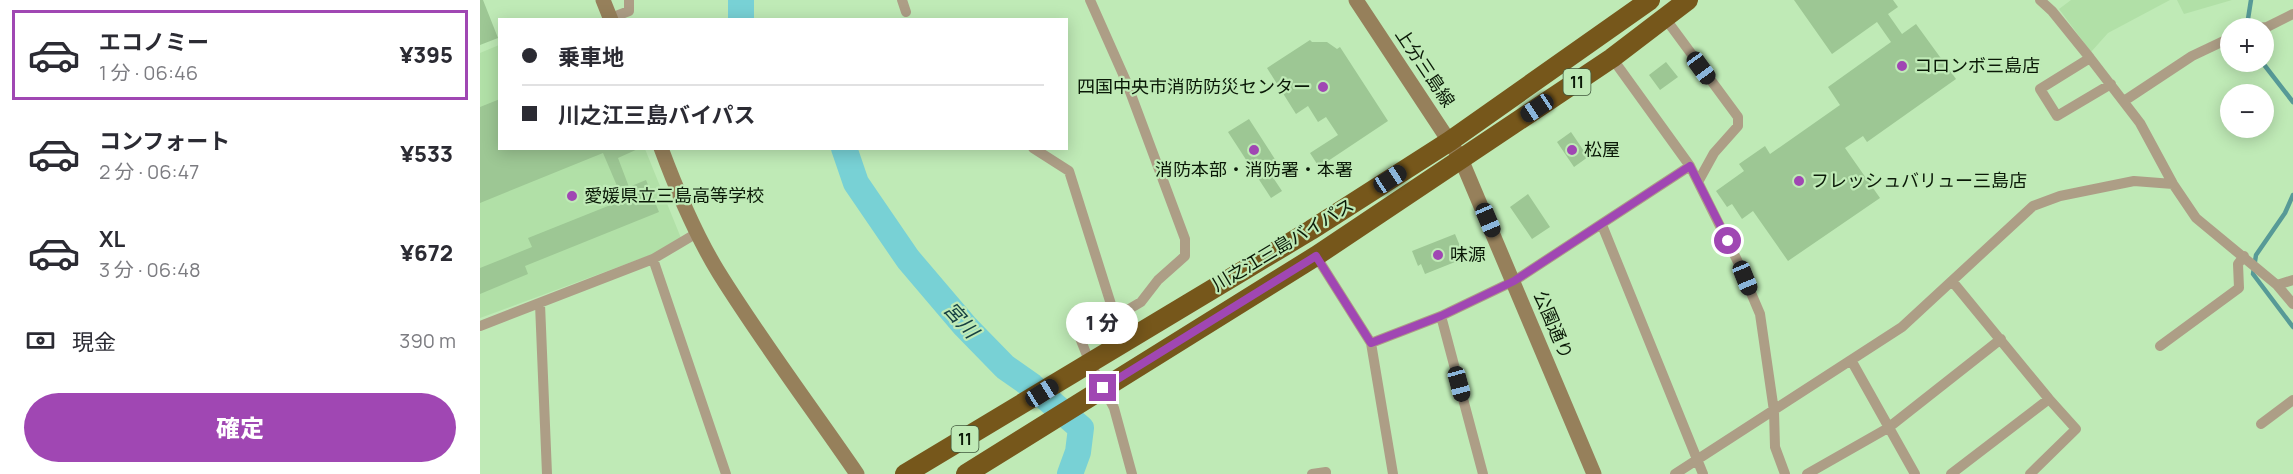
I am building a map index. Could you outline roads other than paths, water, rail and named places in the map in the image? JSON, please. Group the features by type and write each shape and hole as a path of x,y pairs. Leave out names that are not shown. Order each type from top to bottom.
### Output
{"highway":[{"name":"川之江三島バイパス","path":"966,474 1316,256 1612,58 1688,0"},
{"name":"川之江三島バイパス","path":"905,474 1311,230 1450,141 1648,1"}],"street":[{"path":"603,0 611,18"},
{"path":"613,18 629,11 629,0"},
{"path":"902,0 906,12"},
{"path":"1090,0 1126,81 1185,239 1185,256 1158,280 1141,302 1080,338 1090,363 1114,408 1132,474"},
{"name":"上分三島線","path":"1356,0 1461,159"},
{"path":"2040,0 2052,11 2140,123 2196,218 2259,269 2293,304"},
{"path":"2274,24 2293,14"},
{"path":"1665,18 1738,117 1738,126 1714,153 1698,182"},
{"path":"2124,102 2192,56 2220,43"},
{"path":"1612,58 1690,166 1737,260 1760,314 1774,411 1775,447 1785,474"},
{"path":"2090,58 2040,89 2057,116 2111,84"},
{"path":"662,150 697,233 719,273 857,474"},
{"path":"1036,150 1069,171 1115,317"},
{"name":"公園通り","path":"1461,159 1594,474"},
{"path":"1371,343 1441,316 1514,281 1690,166"},
{"path":"1674,474 1902,327 2033,206 2060,196 2134,181 2174,184"},
{"path":"1602,225 1704,474"},
{"path":"480,326 653,259 697,233"},
{"path":"1316,256 1371,343 1393,474"},
{"path":"2160,346 2239,288 2238,264 2244,256"},
{"path":"653,259 726,474"},
{"path":"2277,285 2293,280"},
{"path":"1952,281 2076,429 2030,474"},
{"path":"540,304 547,474"},
{"path":"1441,316 1483,474"},
{"path":"1807,474 1888,428 2001,339"},
{"path":"1851,360 1915,474"},
{"path":"1951,474 2049,399"},
{"path":"2261,424 2293,400"},
{"path":"1312,474 1326,472 1326,474"}],"waterway":[{"name":"宮川","path":"741,0 741,18"},
{"path":"2248,18 2251,0"},
{"path":"2270,72 2293,102"},
{"name":"宮川","path":"845,150 856,183 908,259 965,326 1005,367 1032,386 1081,428 1078,452 1070,474"},
{"path":"2293,195 2285,213 2256,255 2253,274 2293,327"}],"place":[{"name":"コロンボ三島店","path":"1902,66"},
{"name":"四国中央市消防防災センター","path":"1323,87"},
{"name":"消防本部・消防署・本署","path":"1254,150"},
{"name":"松屋","path":"1572,150"},
{"name":"フレッシュバリュー三島店","path":"1799,181"},
{"name":"愛媛県立三島高等学校","path":"572,196"},
{"name":"味源","path":"1438,255"}]}
